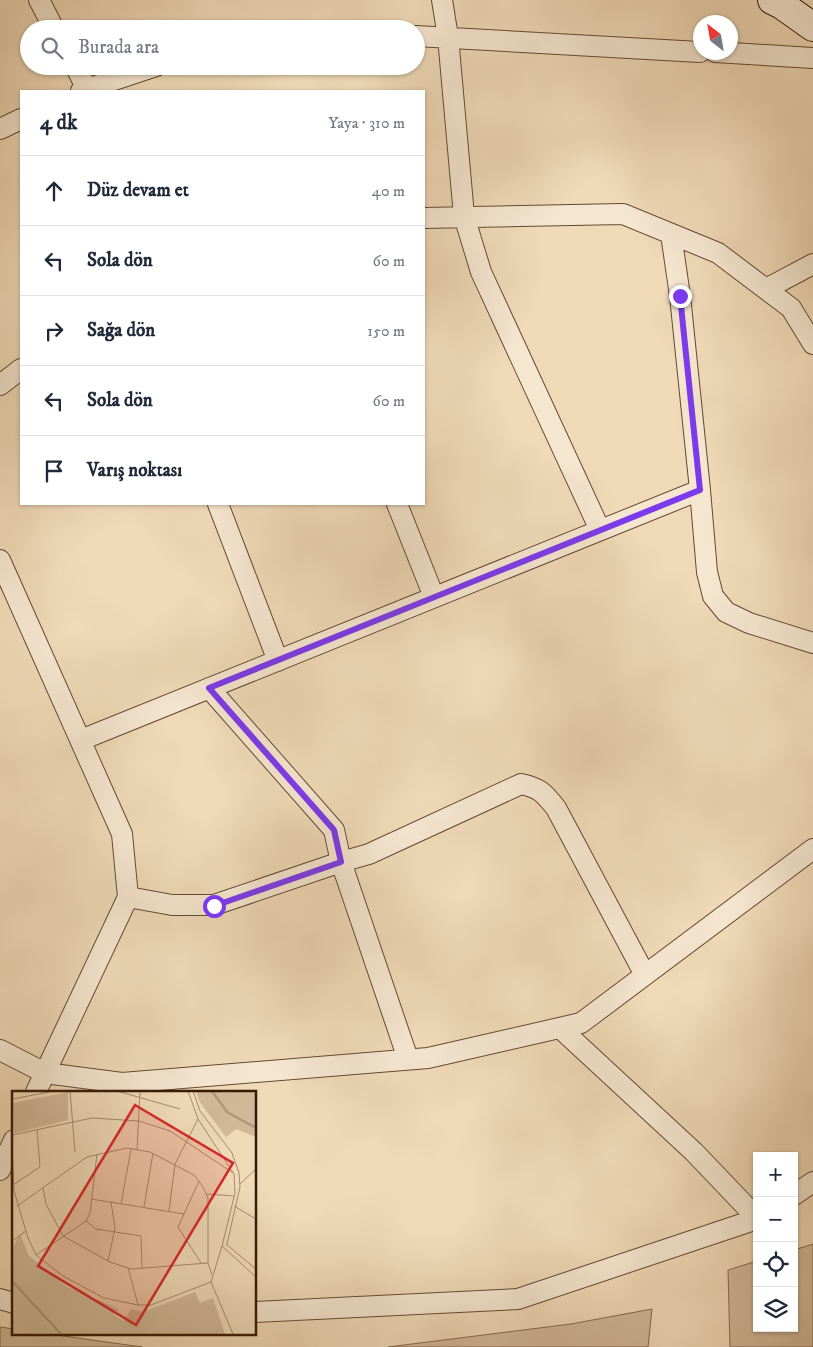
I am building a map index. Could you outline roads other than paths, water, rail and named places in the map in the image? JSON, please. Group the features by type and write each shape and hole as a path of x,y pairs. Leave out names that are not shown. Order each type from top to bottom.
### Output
{"main road":[{"path":"772,0 813,27"}],"street":[{"path":"39,0 49,20"},
{"path":"442,0 448,37 464,216 481,272 600,530"},
{"path":"425,36 693,52"},
{"path":"738,53 813,58"},
{"path":"79,75 85,90 129,75"},
{"path":"0,129 20,119"},
{"path":"425,218 623,214 718,253 791,308 813,344"},
{"path":"671,234 680,296 707,572 713,596 726,612 750,623 813,643"},
{"path":"766,288 813,264"},
{"path":"0,385 20,370"},
{"path":"81,740 700,490"},
{"path":"218,505 278,661"},
{"path":"397,505 434,597"},
{"path":"0,560 122,834 128,897 36,1091"},
{"path":"209,688 334,830 341,862 408,1059"},
{"path":"128,897 172,905 214,906 369,854 521,784 533,786 543,791 556,808 644,975"},
{"path":"0,1050 45,1073 122,1083 428,1058 560,1028 581,1022 813,849"},
{"path":"560,1028 694,1152 753,1215"},
{"path":"0,1170 12,1144"},
{"path":"798,1191 813,1182"},
{"path":"256,1312 518,1299 753,1220"}]}
